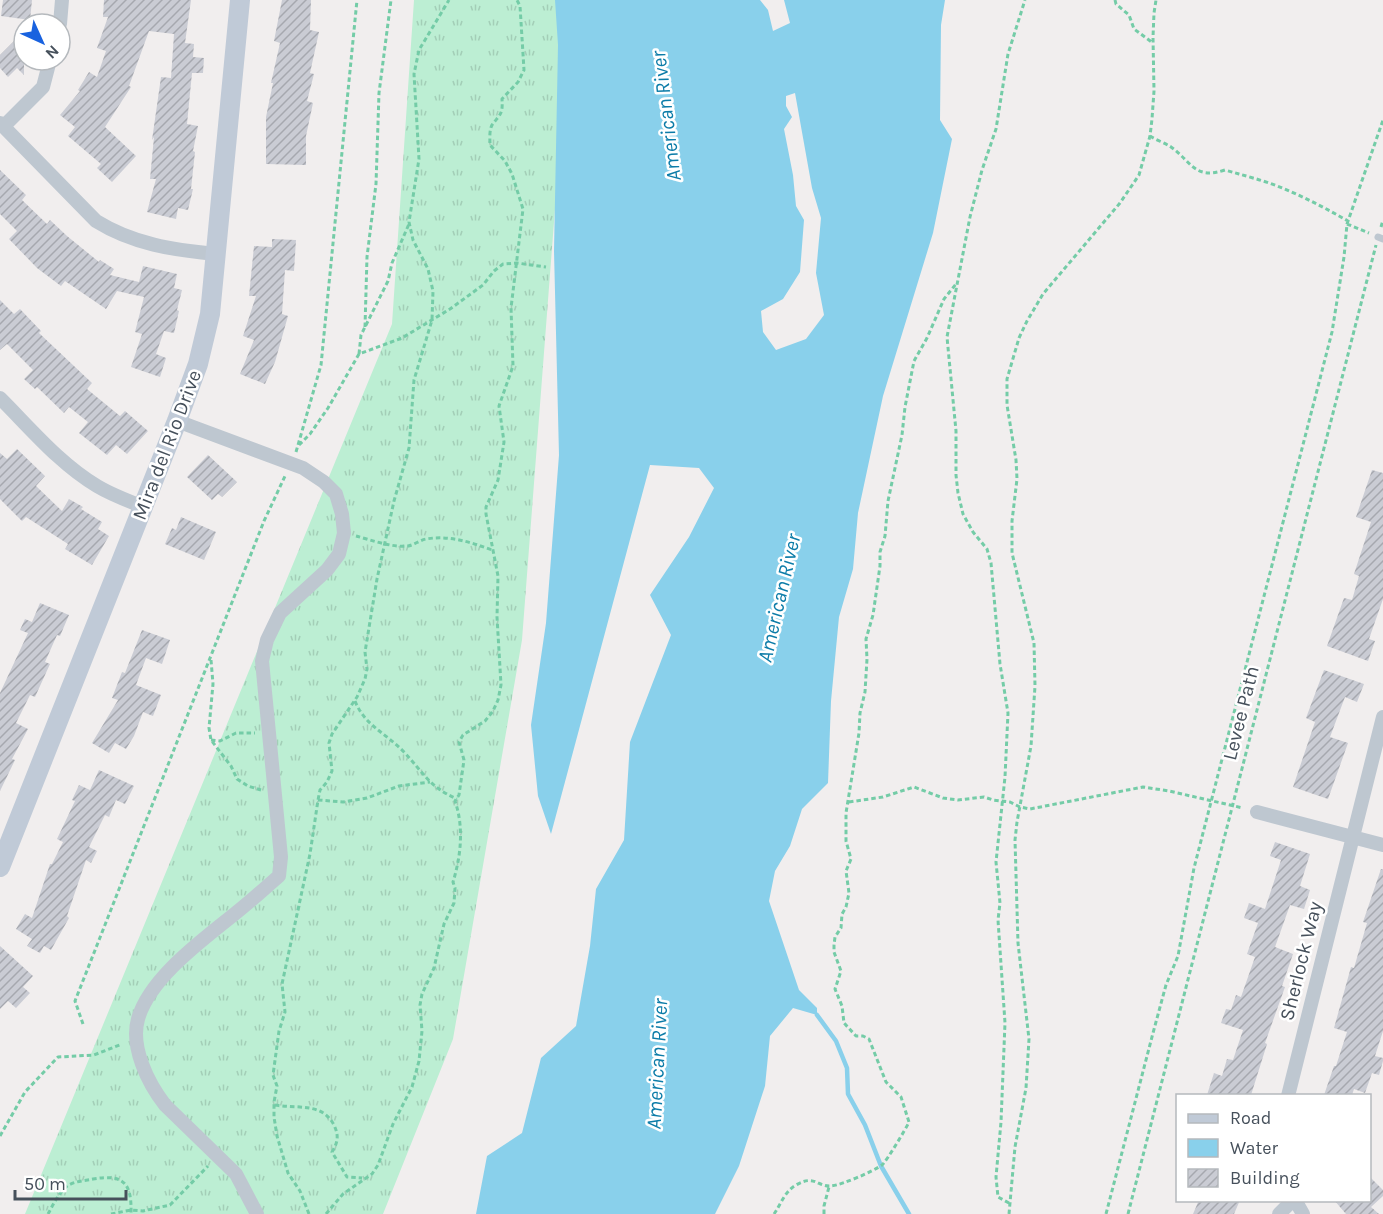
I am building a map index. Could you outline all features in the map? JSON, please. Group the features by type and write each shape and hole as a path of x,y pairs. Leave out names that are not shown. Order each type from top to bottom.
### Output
{"street":[{"name":"Mira del Rio Drive","path":"0,867 144,507 198,364 206,335 216,254 240,0"},
{"path":"47,72 43,87 2,124 78,205 96,221 114,232 159,247 216,254"},
{"path":"0,398 79,474 111,494 144,507"},
{"path":"177,421 303,468 317,477 336,494 342,514 344,533 339,554 327,570 280,613 267,640 262,662 281,857 279,876 188,952 162,979 138,1019 136,1039 139,1055 155,1093 236,1174 257,1214"},
{"name":"Sherlock Way","path":"1288,1094 1383,717"},
{"path":"1257,812 1383,845"},
{"path":"1279,1214 1292,1202"}],"path":[{"path":"83,1024 75,1001 264,521 298,446 321,364 357,0"},
{"path":"365,327 367,257 376,184 379,93 391,0"},
{"path":"298,446 316,426 359,354 365,327 388,281 392,262 409,222 419,159 414,74 419,50 449,0"},
{"path":"326,1214 343,1194 372,1174 378,1166 393,1124 416,1074 423,1031 420,1005 422,994 434,968 444,924 454,903 453,882 461,837 461,822 455,801 464,760 459,742 463,735 485,721 493,711 501,685 497,617 498,576 486,507 498,480 504,442 499,406 513,366 511,308 523,209 520,194 508,167 490,145 490,136 492,126 502,111 502,99 518,82 524,70 520,6 517,0"},
{"path":"1009,1204 998,1197 996,1177 1005,1033 998,920 1000,903 996,862 1008,713 1000,664 992,563 987,549 973,532 963,514 956,476 956,431 947,337 979,182 996,129 1008,54 1025,0"},
{"path":"1115,0 1116,4 1129,15 1134,29 1153,43"},
{"path":"1009,1214 1029,1052 1018,943 1015,840 1031,746 1035,665 1032,633 1012,553 1012,521 1017,479 1007,405 1007,379 1019,338 1049,287 1131,189 1139,175 1150,136 1154,91 1153,43 1156,0"},
{"path":"1106,1214 1152,1033 1166,985 1178,956 1190,890 1268,575 1332,332 1348,222 1383,120"},
{"path":"1150,136 1171,147 1193,168 1212,174 1225,170 1254,178 1320,205 1381,238"},
{"name":"Levee Path","path":"1128,1214 1381,238 1383,219"},
{"path":"309,1214 284,1163 277,1136 274,1105 277,1086 273,1075 279,1031 285,1012 282,984 310,854 320,790 327,783 332,771 329,742 355,701 365,680 367,642 385,543 409,448 414,380 432,320 434,300 431,282 424,261 413,240 409,222"},
{"path":"359,354 402,338 432,320 483,285 498,267 517,263 546,267"},
{"path":"774,1214 785,1195 795,1185 812,1180 829,1186 849,1181 881,1166 887,1160 909,1122 901,1097 886,1082 869,1039 856,1036 844,1023 843,1006 835,989 841,972 834,952 834,937 841,928 841,919 849,893 846,871 850,859 845,827 860,713 865,692 866,639 873,615 888,501 902,435 911,375 917,352 927,338 944,299 957,283"},
{"path":"344,533 409,546 425,539 468,541 492,550"},
{"path":"210,658 213,684 209,728 211,740 231,766 237,779 254,788 274,790"},
{"path":"355,701 360,714 404,752 420,774 436,788 457,799"},
{"path":"211,740 220,741 236,733 269,734"},
{"path":"318,800 343,802 367,798 399,786 430,782"},
{"path":"849,802 883,797 914,787 943,798 958,800 984,797 1030,809 1143,787 1257,812"},
{"path":"0,1136 25,1092 58,1057 94,1055 136,1039"},
{"path":"274,1105 320,1109 327,1114 338,1139 332,1152 338,1164 347,1177 364,1179"},
{"path":"111,1214 143,1211 170,1205 207,1169 217,1154"},
{"path":"48,1214 54,1202 68,1185 109,1176 118,1178 124,1183 129,1195 131,1212"},
{"path":"824,1214 829,1186"}],"green space":[{"path":"414,0 571,0 522,640 453,1039 383,1214 25,1214 392,324"}],"water":[{"name":"American River","path":"555,0 760,0 768,10 773,31 790,23 784,0 945,0 941,25 940,120 952,139 933,233 883,396 858,513 853,569 839,617 831,701 828,783 802,809 790,846 775,871 769,901 799,990 817,1008 817,1015 793,1008 770,1036 765,1086 739,1166 715,1214 476,1214 487,1156 522,1133 541,1058 576,1026 590,946 596,889 624,840 630,742 671,635 650,595 689,537 714,488 699,468 650,465 551,834 538,796 531,725 546,623 559,455 554,251 558,45","holes":["795,93 812,188 821,218 816,273 824,315 806,339 776,350 763,332 761,311 783,299 800,272 804,220 796,206 793,175 784,129 792,117 786,106 786,96"]}],"building":[{"path":"3,0 32,0 31,12 12,12 12,18 1,16"},
{"path":"104,0 191,0 185,43 194,44 193,57 204,58 203,73 192,73 187,124 198,126 193,151 195,152 191,189 193,189 188,210 178,208 176,219 147,212 156,179 150,179 154,137 152,140 161,77 171,78 174,34 149,31 129,86 131,87 105,127 136,156 112,182 97,168 101,164 68,136 75,127 60,115 80,91 78,90 89,72 97,77 106,51 97,48 108,17 103,17"},
{"path":"282,0 311,0 310,30 319,32 310,73 314,74 307,101 313,103 306,136 306,165 266,164 266,117 280,43 274,41"},
{"path":"12,43 13,72 8,77 0,68 0,55"},
{"path":"0,170 26,195 22,200 47,224 50,220 99,262 100,260 114,269 110,275 139,282 143,266 177,274 174,288 182,290 177,310 179,311 174,333 164,331 156,354 166,358 160,377 131,367 142,334 135,332 144,297 117,291 106,309 65,281 61,286 37,268 9,239 17,231 0,214"},
{"path":"272,239 296,240 294,271 285,270 282,314 288,316 275,362 265,384 240,374 254,340 243,336 256,296 249,296 254,246 272,247"},
{"path":"0,300 14,314 20,309 41,331 39,333 92,383 87,389 120,416 125,411 148,431 127,454 116,445 107,455 79,433 88,422 69,407 64,413 37,387 35,389 24,379 33,370 7,344 0,350"},
{"path":"17,449 45,476 36,486 62,511 69,499 102,522 98,529 109,536 92,565 65,549 68,544 26,517 22,521 0,499 0,453 7,459"},
{"path":"208,455 237,482 222,497 218,494 212,500 187,477"},
{"path":"1372,470 1383,473 1383,599 1369,639 1375,641 1368,661 1327,646 1344,598 1352,600 1359,576 1354,574 1371,522 1356,517"},
{"path":"181,517 216,532 204,560 165,544 172,528 176,530"},
{"path":"40,603 69,615 45,662 50,664 35,697 30,695 16,723 28,729 12,759 15,760 0,791 0,693 28,633 20,630 25,619 32,622"},
{"path":"142,630 170,640 162,664 146,658 136,685 161,695 153,716 143,712 134,736 126,749 115,743 109,753 92,743 118,700 112,698 122,672 125,673"},
{"path":"1324,670 1364,684 1357,702 1345,697 1330,737 1348,743 1328,799 1293,787 1315,722 1306,718"},
{"path":"99,770 134,786 125,804 116,800 109,817 105,815 89,847 97,851 91,863 86,860 67,916 69,918 51,950 44,946 40,953 27,946 32,939 16,929 25,914 32,918 50,864 63,842 57,839 75,801 72,800 79,785 90,790"},
{"path":"1275,842 1310,854 1300,886 1310,890 1304,909 1290,905 1275,947 1293,954 1282,986 1285,987 1265,1043 1267,1044 1251,1094 1207,1094 1214,1073 1222,1076 1227,1059 1233,1060 1243,1030 1221,1023 1226,1009 1231,1010 1236,995 1241,997 1255,957 1247,954 1258,923 1244,918 1249,903 1265,909 1281,860 1270,856"},
{"path":"1381,869 1383,869 1383,1031 1375,1056 1383,1058 1383,1061 1379,1075 1372,1073 1365,1093 1354,1089 1352,1094 1324,1094 1347,1032 1334,1028 1351,967 1354,968 1367,923 1363,922"},
{"path":"0,946 33,976 23,987 30,993 16,1008 8,1001 0,1009"},
{"path":"1371,1178 1383,1190 1383,1196 1371,1207 1379,1214 1346,1214 1336,1202 1371,1202"},
{"path":"1198,1202 1239,1202 1234,1214 1193,1214"}],"waterway":[{"path":"817,1015 836,1041 847,1068 848,1094 865,1125 881,1166 909,1214"}]}
